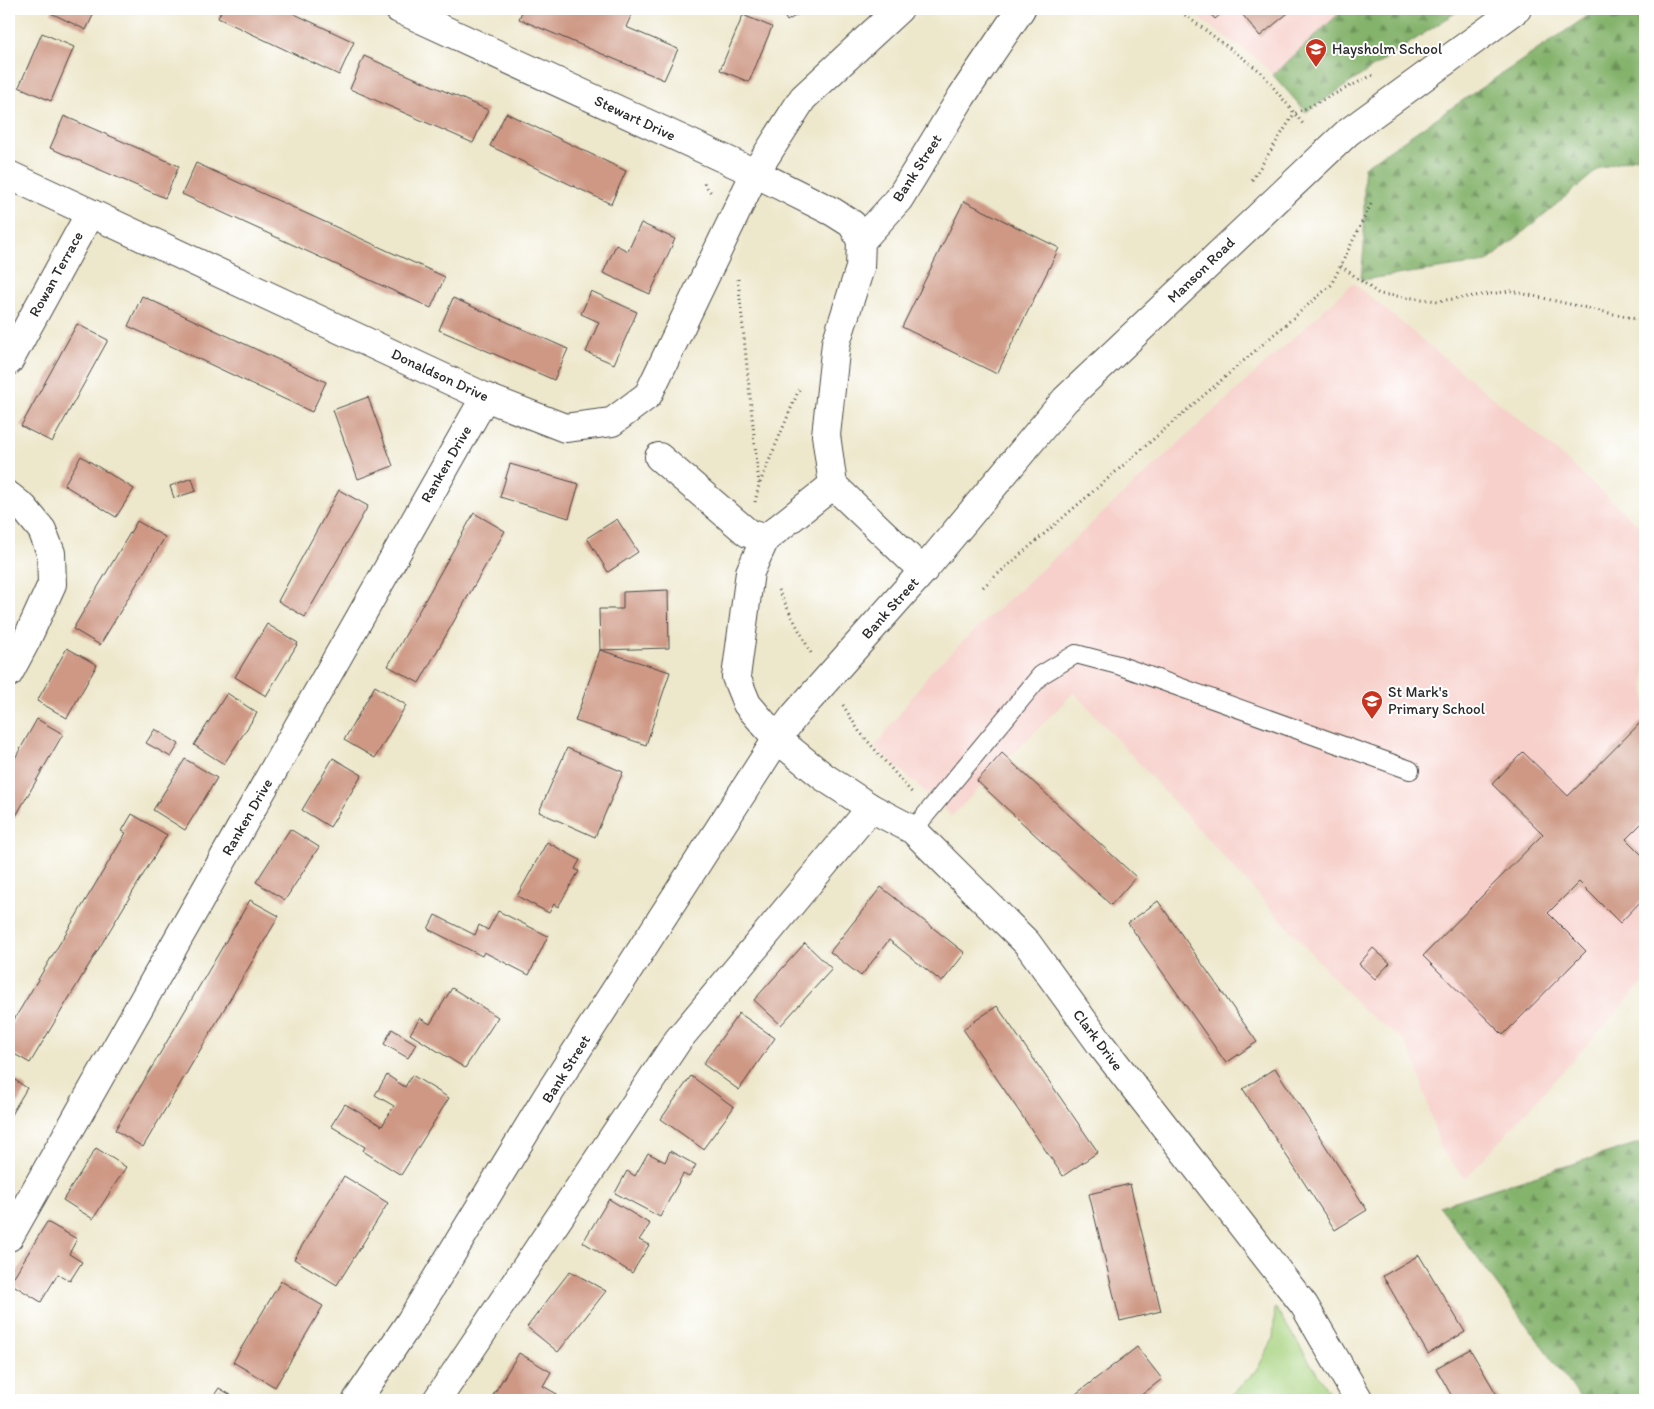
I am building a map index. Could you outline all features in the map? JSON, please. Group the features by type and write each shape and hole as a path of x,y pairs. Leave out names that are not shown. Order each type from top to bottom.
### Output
{"street":[{"name":"Stewart Drive","path":"399,9 439,17 755,173 846,220 852,224 861,241"},
{"name":"Donaldson Drive","path":"9,175 485,397 565,428 612,422 648,395 755,173 803,98 900,9"},
{"name":"Bank Street","path":"861,241 899,199 962,96 1021,9"},
{"name":"Manson Road","path":"923,571 1065,400 1221,251 1347,132 1517,9"},
{"name":"Rowan Terrace","path":"9,361 90,213"},
{"path":"777,739 747,704 736,677 756,536 833,485 826,434 836,343 860,268 861,241"},
{"name":"Ranken Drive","path":"9,1237 485,397"},
{"path":"659,457 756,536"},
{"name":"Bank Street","path":"357,1400 410,1322 554,1087 777,739 795,715 923,571 833,485"},
{"path":"9,496 24,508 42,530 51,553 52,584 26,641 9,672"},
{"name":"Clark Drive","path":"777,739 824,777 871,808 913,830 1027,944 1101,1045 1304,1305 1359,1400"},
{"path":"438,1400 678,1040 871,808"}],"lane":[{"path":"913,830 1041,675 1076,654 1118,665 1410,770"}],"path":[{"path":"1176,9 1260,71 1304,126"},
{"path":"983,587 1331,285 1372,204"},
{"path":"1341,266 1379,294 1438,302 1511,291 1645,321"},
{"path":"737,269 759,485 756,536"},
{"path":"759,485 801,385"}],"shaded area":[{"name":"Haysholm School","path":"1186,9 1444,9 1306,112 1259,60"},
{"name":"St Mark's Primary School","path":"1353,283 1542,438 1645,531 1645,981 1465,1179 1440,1147 1417,1067 1404,1040 1362,1009 1074,692 952,816 875,747 932,670"}],"green space":[{"path":"1344,9 1461,9 1306,112 1273,75"},
{"path":"1598,9 1645,9 1645,155 1600,168 1487,262 1361,280 1364,247 1364,167"},
{"path":"1645,1141 1645,1400 1582,1400 1439,1206"},
{"path":"1275,1307 1334,1400 1227,1400 1258,1368 1273,1339"}],"building":[{"path":"53,9 96,9 86,30 51,13"},
{"path":"222,9 284,9 354,42 339,75 218,18"},
{"path":"523,9 596,9 603,12 604,9 634,9 626,27 678,49 664,80 519,19"},
{"path":"780,9 807,9 787,21"},
{"path":"1206,9 1227,9 1215,19"},
{"path":"1238,9 1293,9 1260,36"},
{"path":"743,15 772,27 749,82 720,70"},
{"path":"42,33 74,47 51,101 19,87"},
{"path":"364,56 488,110 473,143 350,89"},
{"path":"506,113 626,171 611,204 490,146"},
{"path":"64,116 179,166 165,198 50,148"},
{"path":"196,163 445,277 431,308 182,194"},
{"path":"964,201 1059,248 997,374 902,327"},
{"path":"641,223 675,239 650,294 603,273 616,245 628,251"},
{"path":"591,291 637,312 614,364 586,352 599,322 581,314"},
{"path":"142,296 326,382 312,412 128,326"},
{"path":"453,298 568,349 554,380 439,330"},
{"path":"77,324 108,340 52,442 21,426"},
{"path":"368,397 393,466 358,479 333,410"},
{"path":"81,456 134,489 116,517 64,485"},
{"path":"510,464 579,484 569,518 500,497"},
{"path":"192,478 196,491 174,498 170,486"},
{"path":"339,490 368,506 305,617 278,601"},
{"path":"474,513 505,531 419,683 388,666"},
{"path":"617,519 638,552 608,572 587,538"},
{"path":"137,521 165,537 100,645 73,629"},
{"path":"668,590 669,648 600,650 599,609 623,609 623,592"},
{"path":"267,624 298,643 266,696 235,677"},
{"path":"67,648 97,665 67,718 37,701"},
{"path":"600,650 670,672 646,745 575,721"},
{"path":"375,686 406,705 375,758 344,740"},
{"path":"227,693 257,713 224,764 194,745"},
{"path":"1645,718 1645,820 1626,839 1645,858 1645,897 1620,923 1579,882 1548,913 1586,951 1503,1035 1423,956 1543,834 1492,784 1523,752 1568,796"},
{"path":"37,719 63,734 9,828 9,769"},
{"path":"155,729 179,744 171,757 146,743"},
{"path":"567,748 623,772 595,837 539,812"},
{"path":"1002,753 1136,877 1111,905 977,781"},
{"path":"333,758 362,775 330,827 302,810"},
{"path":"185,759 217,778 185,830 153,810"},
{"path":"132,814 167,835 30,1063 9,1051 9,1028 126,833 122,831"},
{"path":"290,829 319,847 285,900 256,882"},
{"path":"547,842 580,860 575,869 579,871 558,907 554,904 549,913 517,896"},
{"path":"881,887 965,953 942,982 889,940 861,976 830,952"},
{"path":"250,900 279,916 143,1147 115,1130"},
{"path":"1158,901 1257,1042 1226,1063 1128,923"},
{"path":"498,911 548,936 529,975 484,952 482,956 428,929 435,915 475,935 479,925 488,930"},
{"path":"805,943 832,969 781,1025 754,1000"},
{"path":"1373,948 1390,963 1375,979 1359,964"},
{"path":"452,988 498,1017 465,1068 410,1034 420,1018 430,1024"},
{"path":"997,1006 1098,1152 1063,1176 963,1029"},
{"path":"739,1013 775,1038 739,1090 703,1064"},
{"path":"392,1029 416,1044 408,1058 384,1044"},
{"path":"1275,1068 1367,1210 1335,1230 1243,1089"},
{"path":"387,1075 405,1087 412,1075 449,1098 401,1175 363,1151 365,1147 331,1126 345,1104 382,1126 394,1106 375,1095"},
{"path":"9,1076 27,1088 9,1118"},
{"path":"691,1076 734,1107 703,1149 661,1119"},
{"path":"96,1148 126,1167 93,1219 63,1200"},
{"path":"670,1151 696,1165 689,1177 683,1174 660,1217 615,1193 627,1171 635,1176 648,1153 665,1162"},
{"path":"344,1176 388,1203 337,1285 294,1259"},
{"path":"1130,1184 1161,1311 1120,1321 1089,1194"},
{"path":"609,1199 650,1224 639,1240 649,1245 632,1273 583,1242"},
{"path":"47,1222 77,1239 69,1254 82,1262 70,1281 58,1274 41,1302 10,1283"},
{"path":"1419,1255 1465,1332 1428,1354 1383,1276"},
{"path":"570,1271 606,1291 558,1352 527,1327"},
{"path":"281,1281 323,1306 275,1387 233,1362"},
{"path":"1137,1347 1162,1379 1135,1400 1068,1400"},
{"path":"1470,1349 1500,1400 1454,1400 1436,1368"},
{"path":"519,1353 551,1372 543,1386 557,1394 553,1400 490,1400"},
{"path":"219,1388 239,1400 211,1400"}],"place":[{"name":"Haysholm School","path":"1316,68"},
{"name":"St Mark's Primary School","path":"1372,720"}]}
